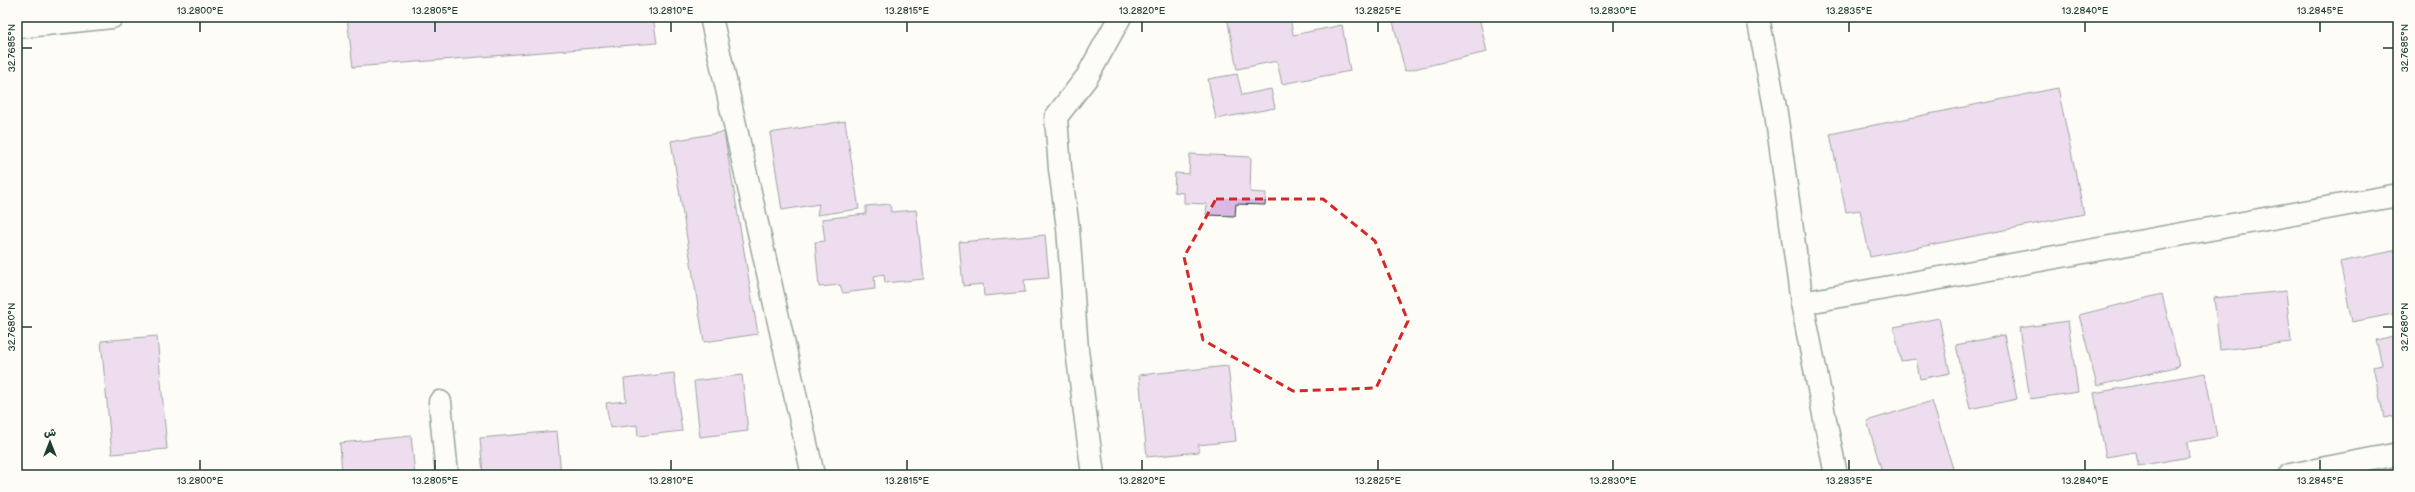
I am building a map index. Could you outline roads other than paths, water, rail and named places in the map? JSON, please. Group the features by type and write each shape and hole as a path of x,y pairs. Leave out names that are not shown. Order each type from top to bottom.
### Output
{"street":[{"path":"17,27 112,17"},
{"path":"711,17 813,475"},
{"path":"1093,475 1077,350 1068,228 1060,169 1056,116 1087,78 1120,17"},
{"path":"1758,17 1776,113 1802,303 1836,475"},
{"path":"1802,303 2398,195"},
{"path":"440,402 447,475"},
{"path":"2290,475 2398,454"}]}
